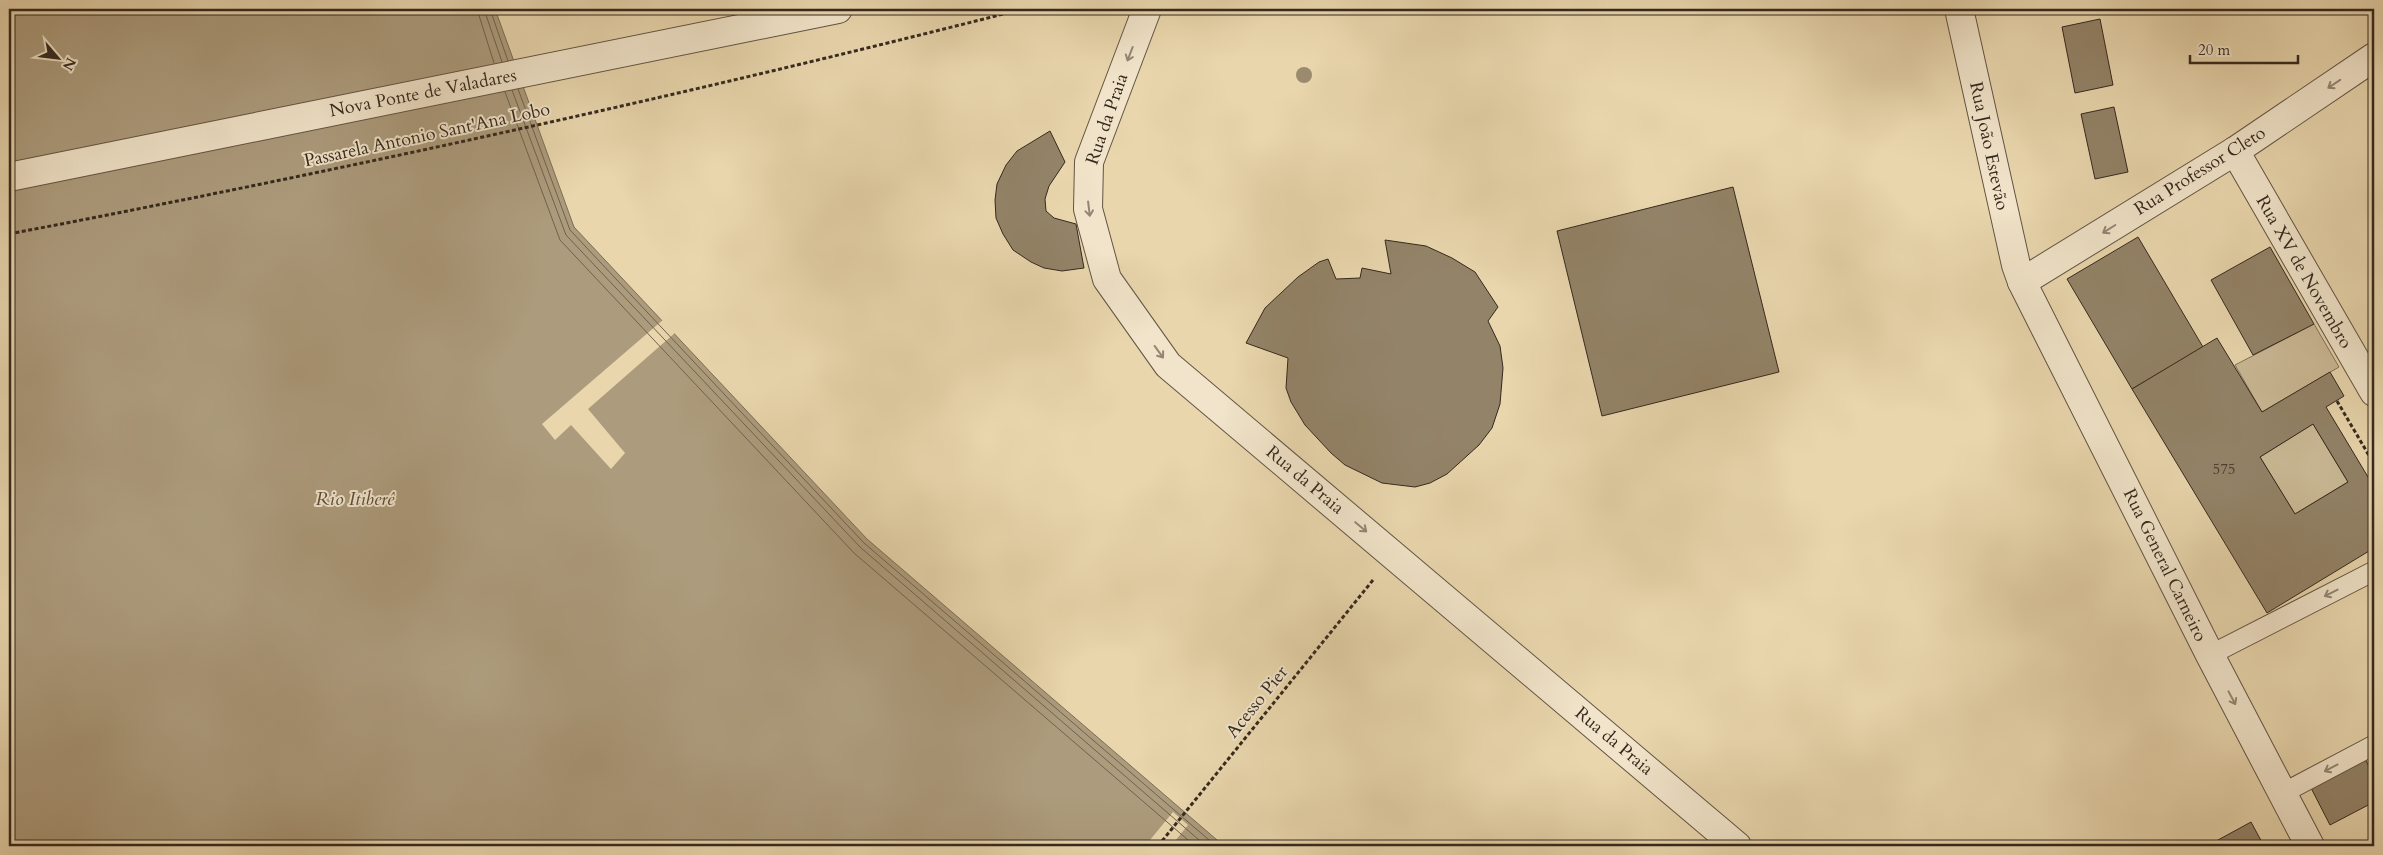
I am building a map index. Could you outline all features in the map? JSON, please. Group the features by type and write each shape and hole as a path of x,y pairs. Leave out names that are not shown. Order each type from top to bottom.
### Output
{"street":[{"name":"Nova Ponte de Valadares","path":"9,177 838,9"},
{"name":"Rua da Praia","path":"1147,9 1089,162 1088,209 1107,279 1168,365 1737,846"},
{"name":"Rua João Estevão","path":"1959,9 2016,265 2022,282"},
{"name":"Rua Professor Cleto","path":"2022,282 2235,151 2374,57"},
{"name":"Rua XV de Novembro","path":"2235,151 2374,392"},
{"name":"Rua General Carneiro","path":"2022,282 2210,655 2310,846"}],"lane":[{"path":"2210,655 2374,571"},
{"path":"2283,793 2374,745"}],"path":[{"name":"Passarela Antonio Sant'Ana Lobo","path":"9,234 386,159 850,54 1023,9"},
{"path":"2337,401 2374,464"},
{"name":"Acesso Pier","path":"1158,846 1377,575"}],"shaded area":[{"path":"2314,324 2339,367 2262,412 2235,365"},
{"path":"2313,424 2348,482 2295,514 2260,457"}],"water":[{"name":"Rio Itiberê","path":"9,9 495,9 574,227 867,539 1224,846 9,846"}],"pier":[{"path":"664,319 676,332 588,409 625,453 611,469 571,425 555,440 542,424"},
{"path":"1173,812 1188,825 1171,846 1145,846"}],"building":[{"path":"2100,19 2113,85 2075,93 2062,27"},
{"path":"2114,107 2128,172 2095,179 2081,114"},
{"path":"1050,131 1065,162 1049,186 1045,199 1046,211 1054,218 1076,224 1084,268 1062,271 1044,268 1031,262 1013,250 996,218 995,200 997,184 1006,165 1017,151"},
{"path":"1733,187 1779,372 1602,416 1557,231"},
{"path":"2138,237 2203,347 2132,389 2067,279"},
{"path":"1385,240 1426,246 1452,258 1475,272 1498,307 1488,321 1500,346 1503,368 1500,404 1492,428 1479,445 1447,474 1430,483 1415,487 1382,483 1345,465 1305,425 1291,402 1286,388 1288,358 1246,343 1265,308 1298,277 1319,262 1328,259 1336,279 1360,278 1362,268 1391,274"},
{"path":"2270,247 2314,324 2253,355 2211,280"},
{"path":"2217,338 2262,412 2330,372 2344,396 2326,407 2374,487 2374,548 2267,613 2132,389","holes":["2313,424 2348,482 2295,514 2260,457"]},
{"path":"2364,757 2374,776 2374,802 2330,825 2310,786"},
{"path":"2251,822 2264,846 2207,846"}]}
